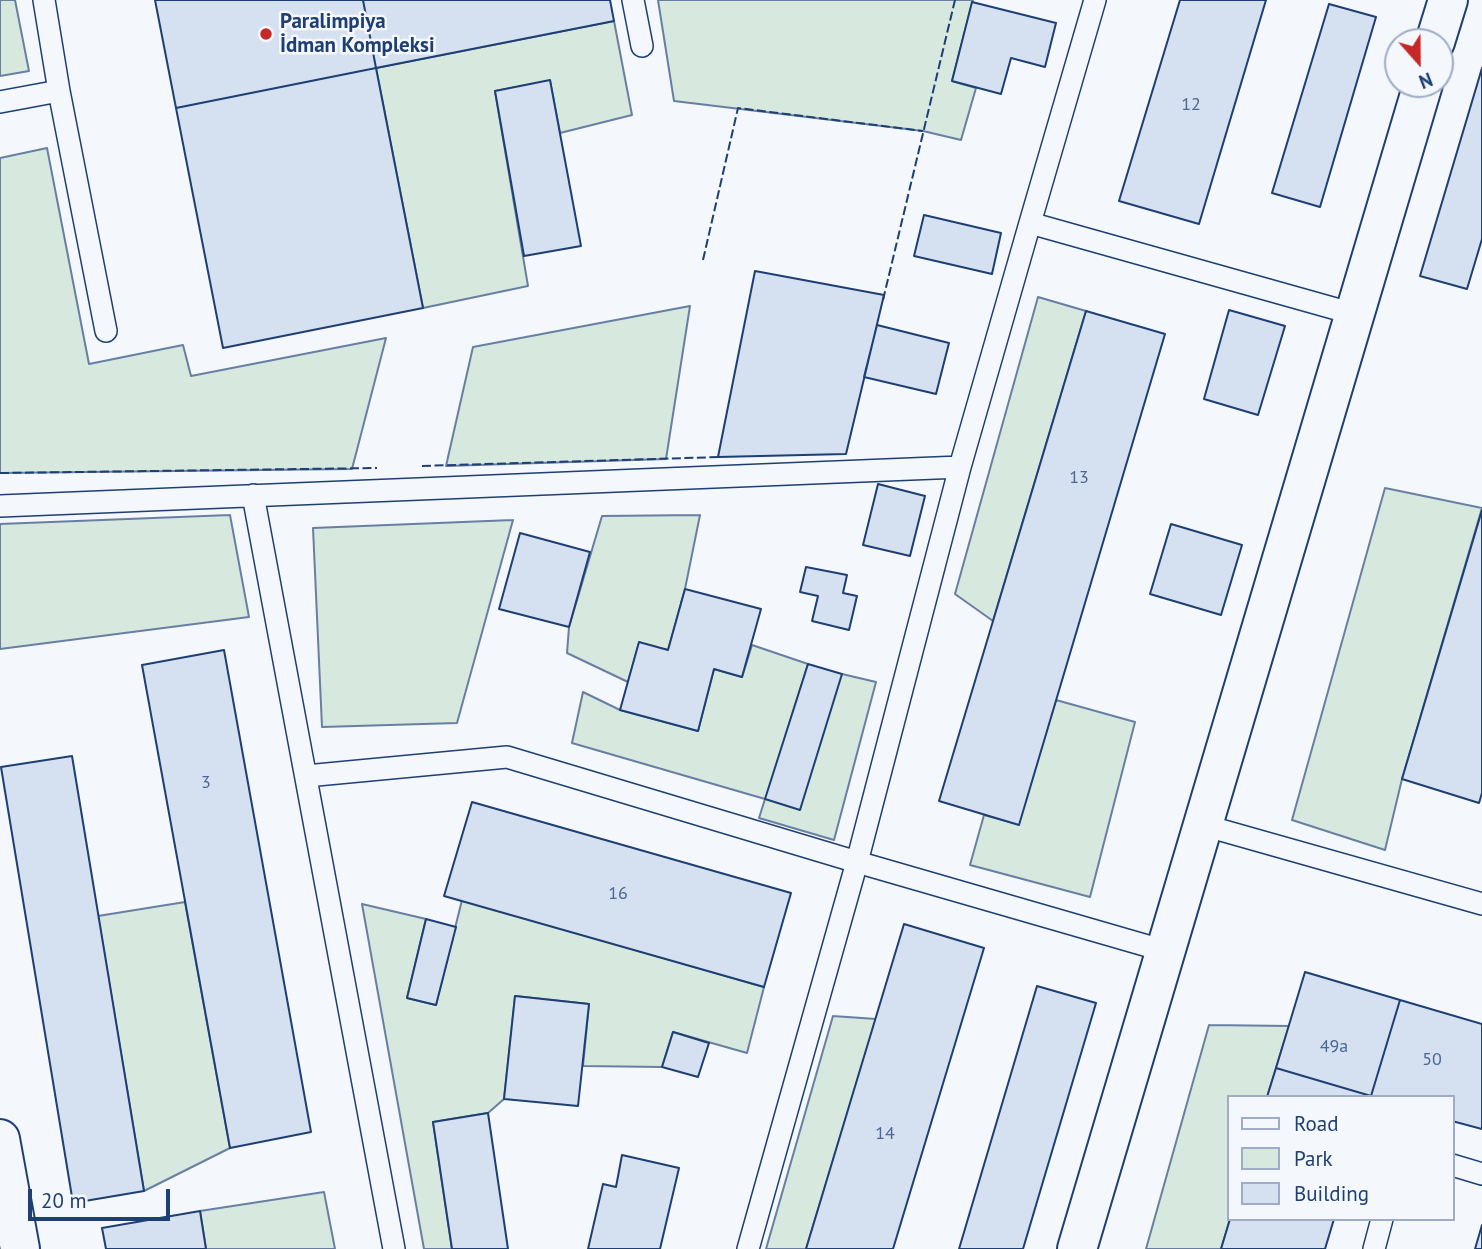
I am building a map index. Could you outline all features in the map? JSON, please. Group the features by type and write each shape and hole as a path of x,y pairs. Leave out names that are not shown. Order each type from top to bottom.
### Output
{"street":[{"path":"1439,28 1448,0"},
{"path":"1077,1249 1419,98"},
{"path":"0,1139 20,1249"}],"lane":[{"path":"44,0 106,331"},
{"path":"633,0 642,46"},
{"path":"748,1249 857,862 961,467 1095,0"},
{"path":"0,102 59,91"},
{"path":"1030,223 1354,314"},
{"path":"0,506 961,467"},
{"path":"253,495 394,1249"},
{"path":"306,776 507,757 1166,951"},
{"path":"1203,825 1482,904"},
{"path":"1454,1166 1482,1174"},
{"path":"1374,1249 1381,1221"}],"green space":[{"path":"0,0 15,0 29,71 0,76"},
{"path":"658,0 973,0 952,81 976,88 961,140 923,131 674,101"},
{"path":"614,21 632,115 560,133 550,81 495,91 528,286 423,308 376,68"},
{"path":"47,148 89,364 183,345 191,376 386,338 352,469 0,473 0,158"},
{"path":"1038,297 1086,311 993,621 955,594"},
{"path":"690,306 666,459 446,466 473,347"},
{"path":"1385,488 1482,508 1402,779 1385,850 1292,820"},
{"path":"230,515 249,617 0,649 0,524"},
{"path":"700,515 685,589 668,650 639,643 628,682 567,653 569,627 602,516"},
{"path":"513,520 457,723 322,727 313,528"},
{"path":"752,645 808,664 766,799 842,674 876,682 834,840 759,818 765,799 572,743 583,692 620,710 698,731 714,669 742,677"},
{"path":"1056,700 1135,722 1090,897 970,865 984,815 1018,824"},
{"path":"462,900 764,987 747,1053 673,1032 662,1067 583,1066 589,1004 515,996 504,1099 488,1113 433,1122 452,1249 424,1249 362,904 426,919 407,998 436,1005"},
{"path":"185,902 230,1148 144,1191 98,916"},
{"path":"833,1016 876,1019 806,1249 766,1249"},
{"path":"1209,1025 1289,1026 1268,1095 1226,1095 1226,1221 1229,1221 1221,1249 1146,1249"},
{"path":"324,1192 335,1249 206,1249 200,1211"}],"building":[{"name":"Paralimpiya İdman Kompleksi","path":"155,0 363,0 376,68 176,108"},
{"path":"363,0 610,0 614,21 376,68"},
{"path":"1180,0 1266,0 1199,224 1119,201"},
{"path":"972,2 1056,23 1045,67 1011,58 1001,94 952,81"},
{"path":"1329,4 1376,17 1320,207 1272,193"},
{"path":"376,68 423,308 223,348 176,108"},
{"path":"1482,68 1482,239 1467,289 1420,276"},
{"path":"550,80 581,246 524,256 495,91"},
{"path":"924,215 1001,233 992,274 914,256"},
{"path":"755,271 884,295 846,454 718,457"},
{"path":"1229,310 1285,326 1258,415 1204,399"},
{"path":"1086,311 1165,334 1019,825 939,801"},
{"path":"877,325 949,343 936,394 864,377"},
{"path":"878,484 925,496 910,556 863,545"},
{"path":"1482,510 1482,793 1479,803 1402,779"},
{"path":"1171,524 1242,545 1221,615 1150,594"},
{"path":"520,533 590,552 569,627 499,609"},
{"path":"806,567 847,575 843,593 857,596 849,630 812,621 818,596 800,592"},
{"path":"685,589 761,609 742,677 714,669 698,731 620,710 639,642 668,650"},
{"path":"224,650 311,1132 230,1148 142,665"},
{"path":"808,664 842,674 800,810 765,799"},
{"path":"72,756 144,1191 73,1203 1,767"},
{"path":"472,802 791,893 764,987 444,896"},
{"path":"426,919 456,927 436,1005 407,998"},
{"path":"904,924 984,948 893,1249 806,1249"},
{"path":"1305,972 1400,1000 1371,1095 1276,1068"},
{"path":"1037,986 1096,1003 1023,1249 959,1249"},
{"path":"515,996 589,1004 578,1106 504,1099"},
{"path":"1400,1000 1482,1024 1482,1129 1454,1122 1454,1095 1371,1095"},
{"path":"673,1032 709,1043 698,1077 662,1067"},
{"path":"1276,1068 1368,1095 1268,1095"},
{"path":"488,1113 508,1249 452,1249 433,1122"},
{"path":"622,1155 679,1168 660,1249 588,1249 603,1184 616,1187"},
{"path":"200,1211 206,1249 106,1249 102,1228"},
{"path":"1229,1221 1333,1221 1325,1249 1221,1249"},
{"path":"1482,1225 1482,1249 1475,1249"}],"fence":[{"path":"883,300 955,0"},
{"path":"703,260 738,108 923,131"},
{"path":"422,466 721,457"},
{"path":"0,473 377,468"}],"place":[{"name":"Paralimpiya İdman Kompleksi","path":"266,34"}]}
